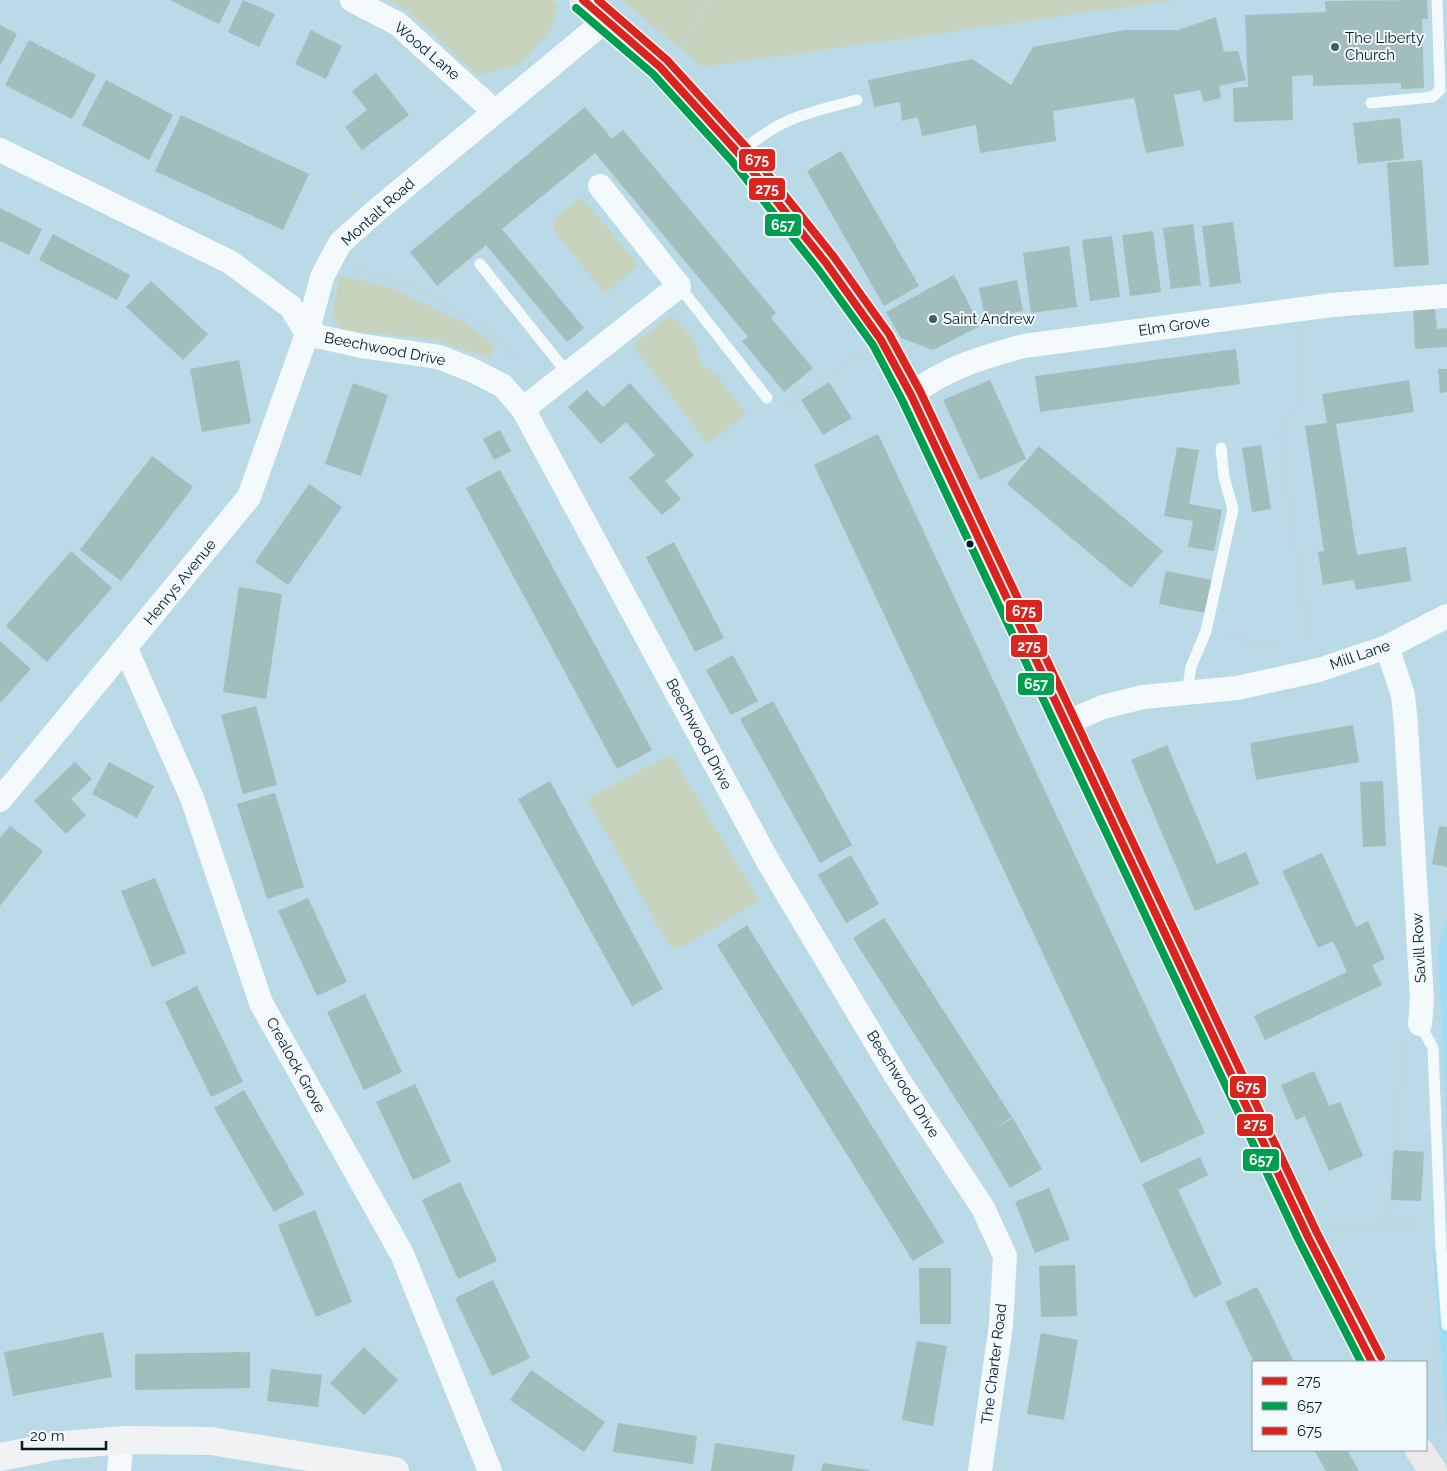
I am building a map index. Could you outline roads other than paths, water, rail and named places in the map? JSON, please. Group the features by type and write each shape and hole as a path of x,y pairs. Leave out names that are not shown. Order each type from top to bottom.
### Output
{"main road":[{"path":"583,0 660,67 739,154 826,263 881,340 911,395 1308,1237 1371,1361"},
{"path":"1429,1442 1433,1471"}],"street":[{"name":"Wood Lane","path":"352,0 398,24 495,112"},
{"name":"Montalt Road","path":"307,334 322,277 340,243 377,210 606,20"},
{"path":"0,150 230,262 291,307 307,334"},
{"path":"531,403 679,286 600,186"},
{"name":"Elm Grove","path":"911,395 929,381 946,372 983,357 1024,346 1332,305 1447,296"},
{"name":"Beechwood Drive","path":"307,334 362,346 438,357 474,371 531,403 769,863 896,1076 983,1208 1005,1256"},
{"name":"Henrys Avenue","path":"0,800 249,497 307,334"},
{"name":"Mill Lane","path":"1064,723 1103,707 1142,697 1237,688 1314,671 1387,647 1447,616"},
{"name":"Savill Row","path":"1387,647 1403,695 1405,710 1422,999 1420,1024"},
{"name":"Crealock Grove","path":"126,649 192,798 262,1003 402,1254 490,1471"},
{"name":"The Charter Road","path":"980,1471 1001,1325 1005,1256"},
{"path":"0,1457 56,1446 122,1440 211,1441 395,1471"},
{"path":"119,1471 122,1440"}],"lane":[{"path":"1372,103 1432,96 1440,90 1437,0"},
{"path":"739,154 756,138 798,115 857,100"},
{"path":"480,264 568,374"},
{"path":"679,286 767,398"},
{"path":"1187,692 1190,667 1206,631 1233,509 1224,477 1221,448"},
{"path":"1420,1024 1433,1048 1441,1248 1447,1325"}],"place":[{"name":"The Liberty Church","path":"1335,47"},
{"name":"Saint Andrew","path":"933,319"}]}
